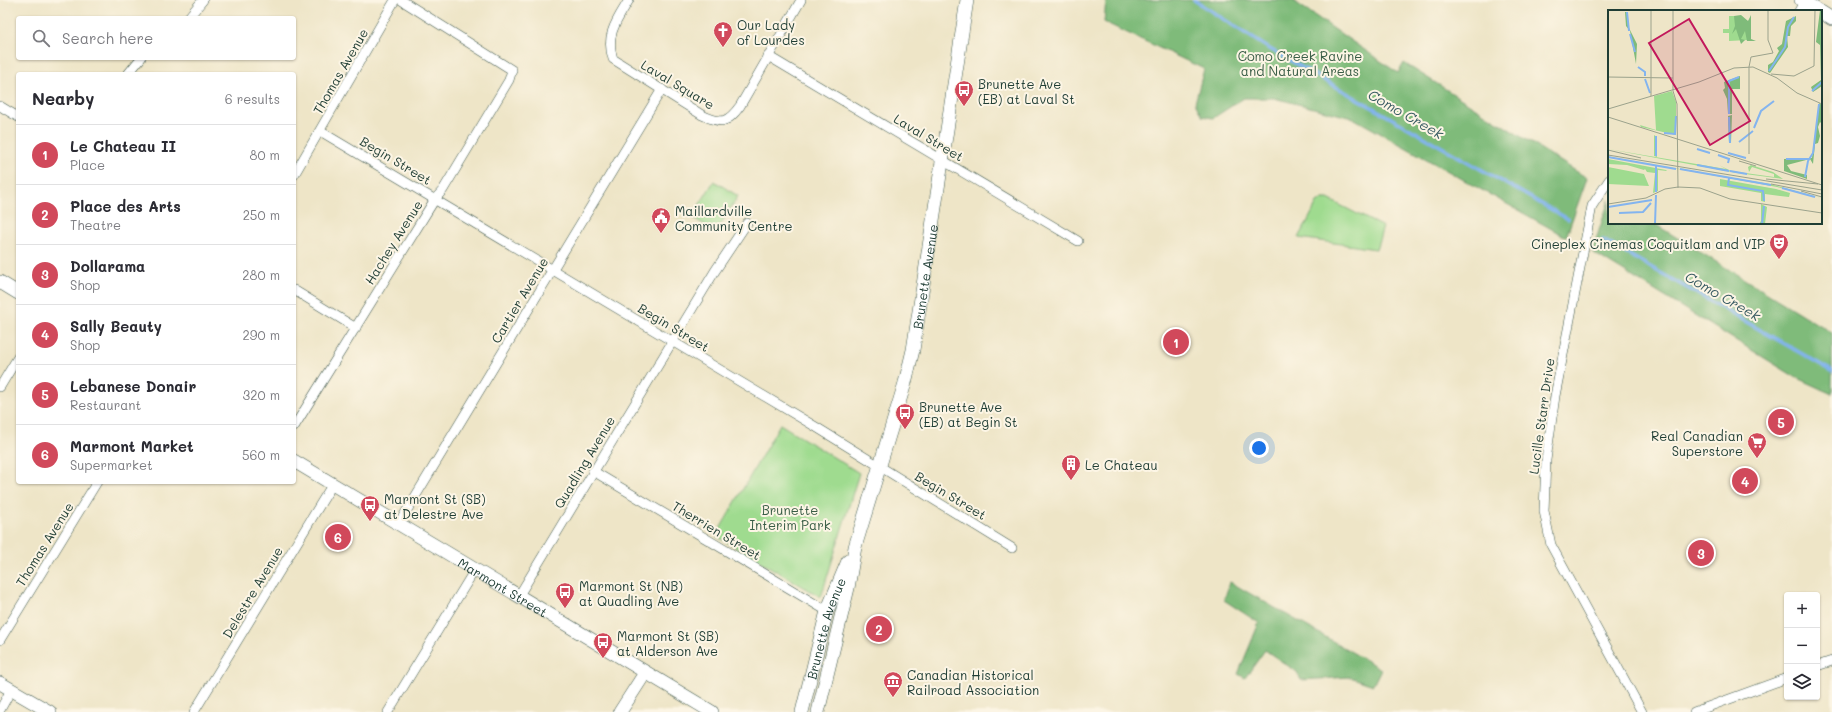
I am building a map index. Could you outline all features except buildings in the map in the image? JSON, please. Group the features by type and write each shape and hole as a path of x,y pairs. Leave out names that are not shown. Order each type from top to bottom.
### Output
{"main road":[{"name":"Brunette Avenue","path":"818,712 848,588 855,547 905,383 913,350 967,0"},
{"path":"1802,3 1816,10"},
{"path":"1822,13 1832,19"},
{"path":"0,282 16,292"},
{"name":"Marmont Street","path":"296,462 474,571 712,712"},
{"name":"Brunette Avenue","path":"802,712 827,611 855,547"},
{"path":"620,712 645,673"},
{"path":"6,687 50,712"}],"street":[{"path":"190,16 203,0"},
{"name":"Thomas Avenue","path":"296,172 395,0"},
{"name":"Hachey Avenue","path":"296,424 435,199 443,190 509,80 512,70 400,0"},
{"name":"Laval Square","path":"629,0 611,34 610,47 614,59 702,115 716,121 723,121 733,116 801,0"},
{"name":"Laval Street","path":"768,56 1078,241"},
{"path":"130,72 139,60"},
{"name":"Cartier Avenue","path":"398,525 662,89"},
{"path":"0,106 16,116"},
{"name":"Begin Street","path":"320,131 879,466 1012,548"},
{"name":"Lucille Starr Drive","path":"1608,182 1592,206 1553,410 1546,460 1544,512 1551,545 1642,712"},
{"name":"Quadling Avenue","path":"518,597 715,271 747,223"},
{"path":"296,291 356,328"},
{"path":"0,387 16,360"},
{"name":"Therrien Street","path":"593,471 827,611"},
{"name":"Thomas Avenue","path":"0,640 96,484"},
{"name":"Delestre Avenue","path":"194,712 332,485"},
{"path":"388,712 474,571"},
{"path":"1820,665 1832,661"},
{"path":"1694,712 1784,679"},
{"path":"0,710 6,687"}],"green space":[{"name":"Como Creek Ravine and Natural Areas","path":"1106,0 1292,0 1398,73 1404,63 1587,178 1566,237 1353,118 1274,98 1244,98 1213,118 1202,116 1195,103 1204,69 1104,22"},
{"path":"714,181 738,196 716,232 692,217"},
{"path":"1323,199 1328,199 1383,227 1376,249 1299,238 1317,203"},
{"path":"1608,203 1608,224 1655,224 1832,333 1832,394 1797,378 1592,252"},
{"name":"Brunette Interim Park","path":"780,424 859,473 821,597 716,536"},
{"path":"1230,582 1381,669 1373,685 1350,677 1301,680 1297,672 1265,650 1245,678 1238,674 1259,623 1224,600"}],"waterway":[{"name":"Como Creek","path":"1194,0 1268,48 1568,219"},
{"name":"Como Creek","path":"1603,240 1832,371"}],"place":[{"name":"Our Lady of Lourdes","path":"723,48"},
{"name":"Brunette Ave (EB) at Laval St","path":"964,107"},
{"name":"Maillardville Community Centre","path":"661,234"},
{"name":"Cineplex Cinemas Coquitlam and VIP","path":"1779,260"},
{"name":"Le Chateau II","path":"1176,342"},
{"name":"Lebanese Donair","path":"1781,422"},
{"name":"Brunette Ave (EB) at Begin St","path":"905,430"},
{"name":"Real Canadian Superstore","path":"1757,459"},
{"name":"Le Chateau","path":"1071,481"},
{"name":"Sally Beauty","path":"1745,481"},
{"name":"Marmont St (SB) at Delestre Ave","path":"370,522"},
{"name":"Marmont Market","path":"338,537"},
{"name":"Dollarama","path":"1701,553"},
{"name":"Marmont St (NB) at Quadling Ave","path":"565,609"},
{"name":"Place des Arts","path":"879,629"},
{"name":"Marmont St (SB) at Alderson Ave","path":"603,659"},
{"name":"Canadian Historical Railroad Association","path":"893,698"}]}
